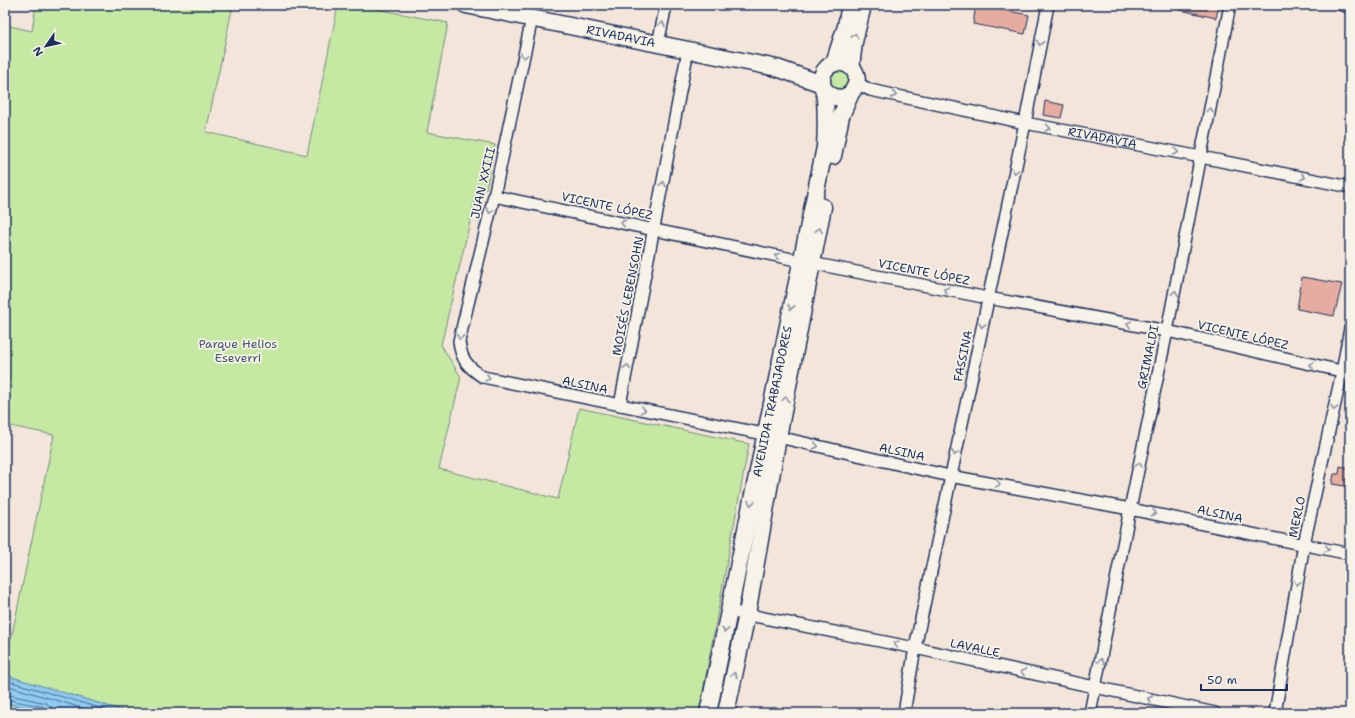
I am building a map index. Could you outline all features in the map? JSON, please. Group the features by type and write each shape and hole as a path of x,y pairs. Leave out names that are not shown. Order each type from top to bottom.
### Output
{"main road":[{"path":"830,65 840,62 846,64 851,67 857,77 853,89 844,97 839,98 828,94 823,86 822,78 824,72 830,65 846,26 850,5"},
{"path":"851,67 854,42 862,5"},
{"name":"RIVADAVIA","path":"476,6 777,68 806,69 830,65"},
{"name":"RIVADAVIA","path":"777,68 823,86"},
{"name":"AVENIDA TRABAJADORES","path":"807,262 825,147 827,121 823,86"},
{"name":"AVENIDA TRABAJADORES","path":"708,713 729,611 771,436 807,262 840,116 853,89"},
{"name":"AVENIDA TRABAJADORES","path":"726,713 747,614 771,436"}],"street":[{"path":"658,44 666,5"},
{"name":"FASSINA","path":"904,713 915,648 1025,124 1048,5"},
{"name":"GRIMALDI","path":"1090,713 1130,508 1167,331 1230,5"},
{"path":"1342,5 1350,7"},
{"name":"JUAN XXIII","path":"460,353 459,341 494,196 532,18"},
{"name":"MOISÉS LEBENSOHN","path":"620,405 688,50"},
{"name":"RIVADAVIA","path":"853,89 870,90 1025,124 1201,156 1350,187"},
{"name":"VICENTE LÓPEZ","path":"494,196 807,262 988,298 1167,331 1346,372"},
{"name":"MERLO","path":"1275,713 1304,544 1346,372 1350,328"},
{"name":"ALSINA","path":"460,353 469,368 483,377 771,436 950,476 1130,508 1350,554"},
{"name":"LAVALLE","path":"729,611 915,648 1216,713"}],"green space":[{"name":"Parque Helios Eseverri","path":"36,5 233,5 206,132 307,155 338,5 357,5 448,23 427,132 495,145 486,189 477,192 441,345 461,377 439,469 558,499 579,408 749,444 699,713 131,713 5,675 5,638 11,639 54,435 5,425 5,25 32,31"},
{"path":"840,68 851,78 844,91 830,87 828,76"},
{"path":"734,624 737,625 719,713 716,713"},
{"path":"5,703 52,713 5,713"}],"water":[{"path":"5,675 131,713 52,713 5,703"}],"building":[{"path":"976,5 1029,15 1025,34 973,24"},
{"path":"1176,5 1219,5 1216,18 1176,9"},
{"path":"1045,101 1064,105 1061,118 1043,115"},
{"path":"1302,277 1342,284 1334,316 1297,309"},
{"path":"1340,466 1350,468 1350,487 1332,484 1334,474 1339,474"}]}
